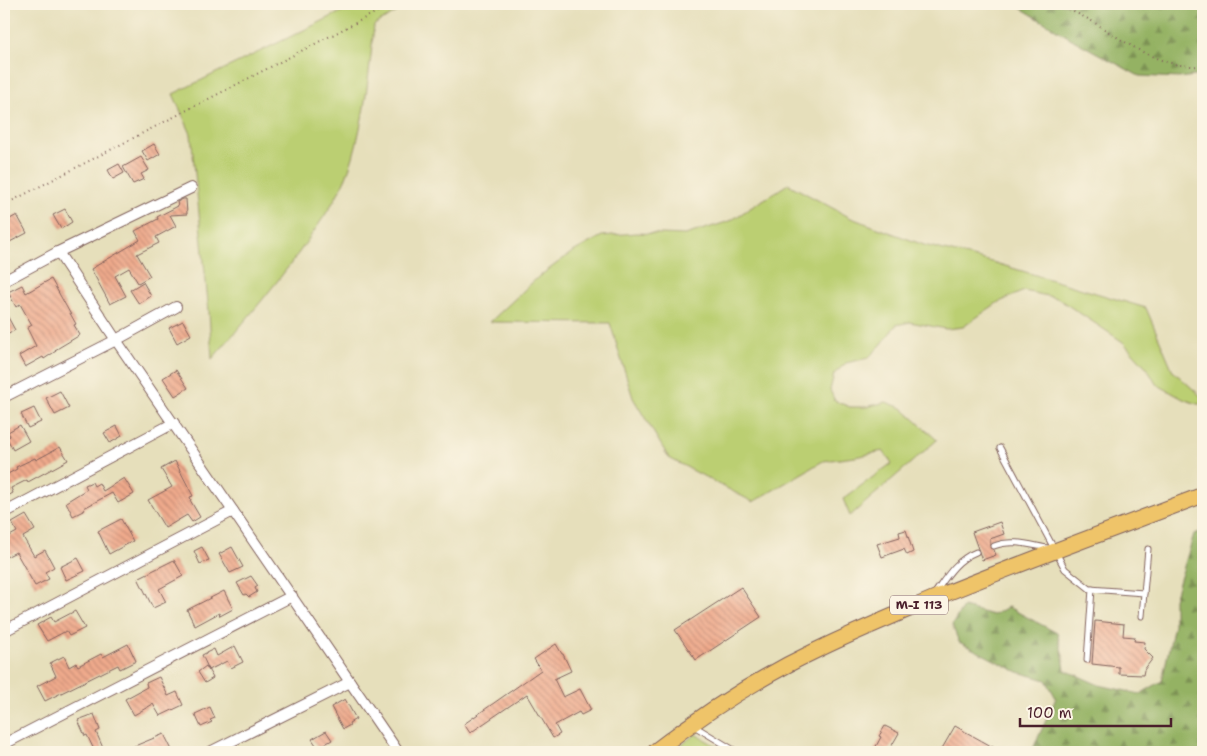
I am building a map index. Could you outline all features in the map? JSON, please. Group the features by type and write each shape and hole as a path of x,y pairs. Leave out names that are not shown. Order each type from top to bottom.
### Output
{"main road":[{"name":"M-I 113","path":"654,752 691,724 753,685 816,650 931,600 1056,550 1203,496"}],"street":[{"path":"4,281 58,252 191,188"},
{"path":"58,252 116,340 398,752"},
{"path":"4,397 176,307"},
{"path":"4,513 174,424"},
{"path":"4,631 233,511"},
{"path":"4,744 292,596"},
{"path":"210,752 350,682"}],"lane":[{"path":"1000,448 1065,569 1092,589 1144,593"},
{"path":"994,546 1003,542 1016,542 1056,550"},
{"path":"1142,616 1148,549"},
{"path":"931,600 950,571 967,556 976,552"},
{"path":"1088,660 1092,589"},
{"path":"691,724 737,752"}],"path":[{"path":"4,205 392,4"},
{"path":"1055,4 1088,19 1140,52 1168,63 1192,67 1203,66"}],"green space":[{"path":"353,4 411,4 374,25 361,125 350,168 336,197 289,266 212,359 191,134 173,94 347,9"},
{"path":"1014,4 1203,4 1203,75 1179,78 1139,76 1075,41"},
{"path":"788,184 851,218 924,245 992,262 1146,308 1173,371 1203,398 1203,404 1183,399 1156,384 1147,368 1123,342 1057,298 1024,291 997,303 963,327 946,329 910,322 896,325 881,345 868,358 846,363 834,374 830,390 835,401 850,407 866,407 886,402 902,408 937,440 850,516 843,499 892,463 883,451 823,461 753,502 669,458 633,398 610,323 490,322 537,278 571,253 602,236 636,233 685,235 730,221"},
{"path":"1203,531 1203,752 1032,751 1056,698 1046,680 1018,672 959,642 952,625 963,607 993,615 1008,607 1057,633 1065,670 1099,685 1140,694 1162,681 1174,625 1174,599 1194,534"},
{"path":"695,734 727,752 673,752"}],"building":[{"path":"154,144 160,154 148,161 142,151"},
{"path":"141,157 149,170 141,174 144,179 133,184 123,167"},
{"path":"119,164 124,173 113,179 108,170"},
{"path":"186,199 187,214 170,215 176,226 156,237 159,243 137,254 150,276 138,283 129,268 115,276 126,296 110,304 91,269 140,240 135,231 178,206 177,202"},
{"path":"4,209 10,219 17,215 27,233 4,245"},
{"path":"65,209 72,222 61,229 53,215"},
{"path":"51,279 76,324 74,325 80,335 44,359 43,357 25,367 19,356 36,346 27,328 32,325 20,304 16,307 8,292 22,285 26,293"},
{"path":"143,282 151,296 139,304 130,290"},
{"path":"4,310 15,330 4,337"},
{"path":"183,321 191,335 177,343 169,328"},
{"path":"176,370 188,388 175,396 163,378"},
{"path":"60,391 69,408 55,415 46,398"},
{"path":"34,408 41,422 28,428 21,414"},
{"path":"20,425 29,441 13,450 7,438 10,436 8,432"},
{"path":"117,426 122,436 110,443 104,433"},
{"path":"60,447 68,460 28,482 27,480 11,488 13,493 4,498 4,476 17,469 16,467 35,458 36,460"},
{"path":"175,461 193,496 190,497 190,500 200,517 192,522 187,515 165,528 148,500 172,487 161,469"},
{"path":"124,478 134,494 118,503 112,493 73,516 66,502 87,489 85,485 92,482 94,486 99,483 103,491"},
{"path":"26,515 35,530 23,537 34,556 45,550 54,567 45,572 49,579 35,586 16,552 4,558 4,539 17,532 12,523"},
{"path":"121,519 133,541 109,554 98,531"},
{"path":"1000,522 1004,534 990,539 990,548 994,550 996,555 982,560 972,532"},
{"path":"906,530 913,552 907,555 904,549 882,557 877,544 900,537 899,532"},
{"path":"202,547 209,560 200,564 194,551"},
{"path":"232,547 243,567 230,573 219,554"},
{"path":"78,558 85,571 66,580 60,567"},
{"path":"174,560 183,576 159,589 166,602 153,608 138,578"},
{"path":"251,576 258,586 255,588 257,592 249,597 246,594 244,595 237,583"},
{"path":"741,587 761,617 696,660 675,630"},
{"path":"224,591 233,609 220,616 219,613 195,626 187,610"},
{"path":"75,611 85,628 69,636 66,631 47,641 37,625 51,617 54,622"},
{"path":"1095,621 1124,624 1123,636 1135,637 1134,641 1145,642 1144,649 1153,658 1144,670 1143,675 1119,674 1119,667 1092,664"},
{"path":"128,644 136,661 120,669 118,665 45,701 37,686 56,676 50,663 64,656 69,667 76,663 78,666 101,654 103,657"},
{"path":"556,644 571,671 554,679 563,697 580,689 591,710 581,715 579,712 555,725 560,734 553,738 527,694 470,733 464,724 541,670 534,659"},
{"path":"235,646 243,662 231,668 227,661 209,670 202,655 214,649 217,656"},
{"path":"206,666 213,678 205,683 198,672"},
{"path":"159,677 168,696 177,692 183,705 160,716 153,704 134,715 125,699 147,687 146,683"},
{"path":"345,699 356,719 343,729 331,707"},
{"path":"210,707 215,718 210,720 212,722 201,727 195,714"},
{"path":"94,714 100,730 96,732 103,748 95,752 78,720"},
{"path":"885,726 899,733 888,752 873,752 881,737 879,736"},
{"path":"955,726 1002,752 940,752"},
{"path":"326,731 332,740 318,748 312,739"},
{"path":"164,734 172,750 167,752 120,752"}]}
